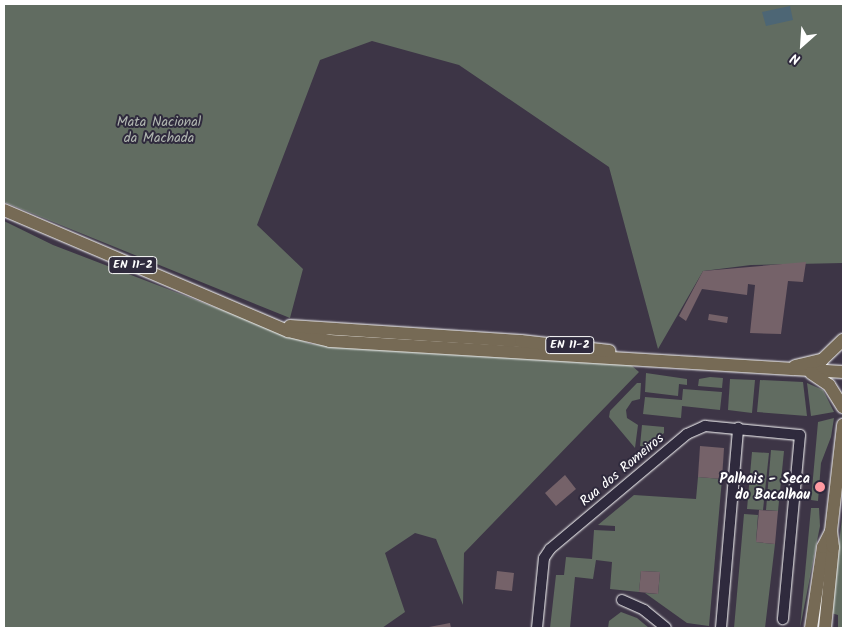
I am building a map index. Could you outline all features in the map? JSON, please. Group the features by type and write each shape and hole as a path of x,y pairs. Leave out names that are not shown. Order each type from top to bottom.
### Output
{"main road":[{"name":"EN 11-2","path":"4,210 306,336 362,344 810,368"},
{"path":"810,368 828,357 843,340"},
{"path":"810,368 843,371"},
{"path":"810,368 828,384 843,408"},
{"path":"825,628 833,547 831,531 843,426"},
{"path":"812,628 823,547 831,531"}],"street":[{"name":"Rua dos Romeiros","path":"537,628 544,558 550,548 687,434 704,426 800,435 782,619"},
{"path":"721,628 738,428"},
{"path":"622,600 644,610 666,628"}],"green space":[{"name":"Mata Nacional da Machada","path":"4,4 843,4 843,263 751,265 703,271 658,349 609,167 459,65 372,41 320,60 257,225 303,269 290,318 4,202"},
{"path":"4,221 53,245 311,344 631,365 639,372 464,553 463,605 436,539 415,533 385,553 405,612 382,628 4,628"},
{"path":"646,373 687,379 687,385 679,384 678,396 645,392"},
{"path":"710,377 723,378 722,388 698,386 699,379"},
{"path":"730,379 755,380 752,413 728,410"},
{"path":"760,380 803,382 807,416 757,412"},
{"path":"637,383 641,383 640,399 632,401 626,410 627,418 638,425 635,448 609,417 610,411"},
{"path":"807,383 823,390 834,412 811,416"},
{"path":"683,389 722,392 720,410 682,406 681,418 643,414 645,397 682,400"},
{"path":"834,418 831,437 821,463 818,501 811,500 818,422"},
{"path":"642,425 664,427 664,433 646,447 640,446"},
{"path":"771,450 784,451 778,511 766,510"},
{"path":"752,452 769,453 763,510 747,509"},
{"path":"698,477 722,479 709,626 687,623 645,593 658,594 660,572 641,571 639,592 610,589 612,562 596,560 593,579 575,577 570,628 550,628 556,575 564,575 566,557 592,559 594,530 615,531 615,526 598,525 634,495 696,499"},
{"path":"811,508 819,508 820,526 800,628"},
{"path":"843,509 843,628 838,628 838,615 831,613"},
{"path":"744,514 758,515 756,542 775,544 765,628 734,628"},
{"path":"621,612 637,618 649,628 608,628 609,621"}],"water":[{"path":"790,6 793,20 766,26 762,12"}],"building":[{"path":"806,262 803,282 788,281 781,334 750,333 755,285 748,284 747,295 702,289 686,321 679,316 703,271"},
{"path":"709,314 728,317 727,323 708,320"},
{"path":"700,446 724,448 722,479 698,477"},
{"path":"565,475 576,489 556,506 545,493"},
{"path":"759,510 778,511 775,544 756,542"},
{"path":"497,571 514,573 512,591 495,589"},
{"path":"641,571 660,572 658,594 639,592"},
{"path":"450,623 451,628 429,627"}],"place":[{"name":"Palhais - Seca do Bacalhau","path":"820,487"}]}
